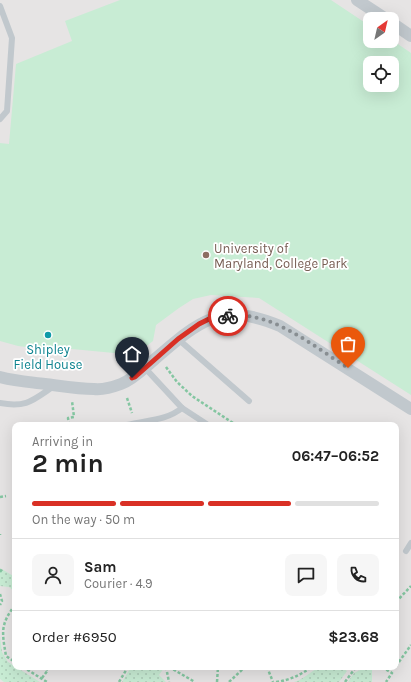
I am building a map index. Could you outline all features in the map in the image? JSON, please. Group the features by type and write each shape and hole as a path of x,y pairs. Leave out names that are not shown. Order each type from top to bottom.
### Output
{"street":[{"path":"357,0 375,12"},
{"path":"399,28 411,36"},
{"path":"0,377 95,390 112,387 122,384 135,377 178,339 199,324 209,319 235,315 263,318 280,326 411,409"}],"lane":[{"path":"0,6 12,38 8,111 0,120"},
{"path":"178,339 249,401"},
{"path":"145,368 182,408 203,422"},
{"path":"0,403 13,406 32,402 55,385"},
{"path":"144,422 166,418 175,414 182,408"},
{"path":"406,551 411,543"}],"path":[{"path":"165,366 177,382 192,396 231,422"},
{"path":"127,398 129,406"},
{"path":"69,422 68,418 74,417 73,407"},
{"path":"0,496 6,496"},
{"path":"399,599 411,586"},
{"path":"0,594 2,601 0,604"},
{"path":"12,609 1,629 6,656 12,660"},
{"path":"399,662 411,645"},
{"path":"407,650 411,651"},
{"path":"29,670 46,682"},
{"path":"42,678 48,670"},
{"path":"118,682 126,670"},
{"path":"167,670 169,682"},
{"path":"174,670 195,682"},
{"path":"217,682 218,670"},
{"path":"229,682 242,670"},
{"path":"268,670 274,682 288,680 307,670"},
{"path":"345,682 354,670"},
{"path":"387,670 392,673"},
{"path":"386,682 394,670"}],"shaded area":[{"name":"University of Maryland, College Park","path":"0,0 411,0 411,682 0,682"}],"green space":[{"name":"University of Maryland, College Park","path":"120,0 331,0 363,21 363,48 399,48 399,45 411,53 411,395 259,298 211,295 193,299 156,325 153,341 135,355 51,347 51,350 18,346 0,341 0,143 9,144 16,64 72,41 65,21"},
{"path":"0,568 12,575 12,590 9,587 0,586"},
{"path":"0,636 2,652 8,662 12,664 12,670 21,670 40,682 4,682 0,679"},
{"path":"129,670 163,670 159,675 166,682 122,682"},
{"path":"360,670 372,670 372,682 348,682 354,673"},
{"path":"314,671 347,671 339,682 294,682"}],"way so far":[{"path":"228,316 235,315 263,318 297,336 348,368"}],"place":[{"name":"University of Maryland, College Park","path":"206,255"},
{"name":"Shipley Field House","path":"48,335"}],"route":[{"path":"132,378 178,339 199,324 209,319 228,316"}]}
